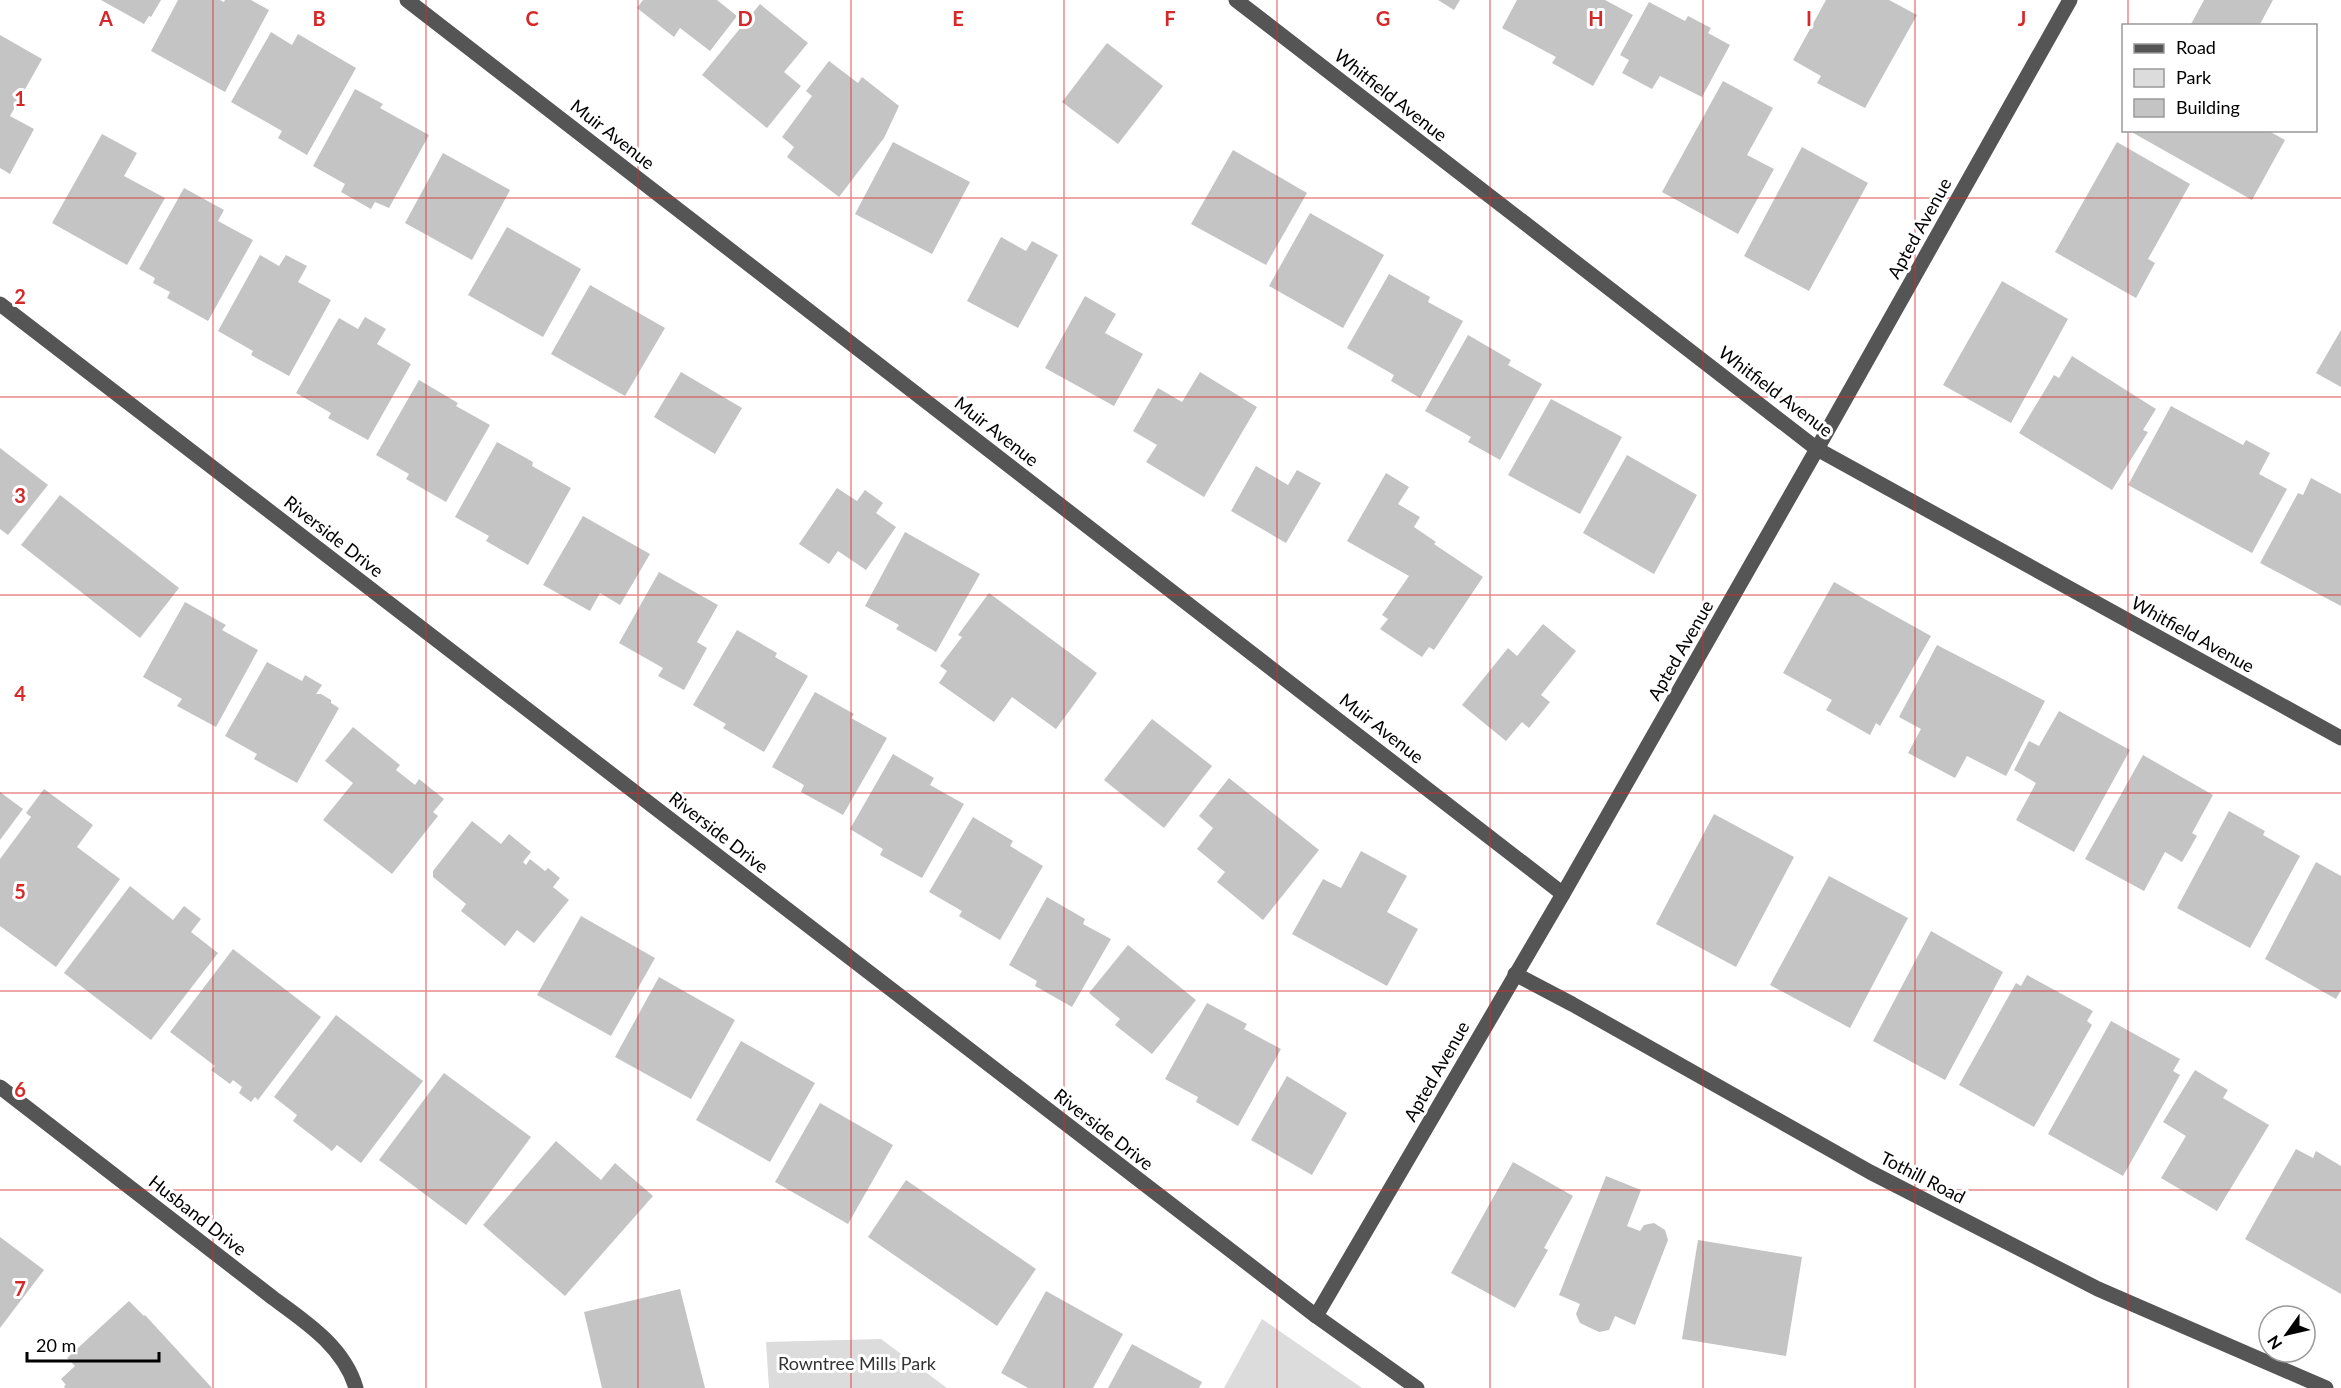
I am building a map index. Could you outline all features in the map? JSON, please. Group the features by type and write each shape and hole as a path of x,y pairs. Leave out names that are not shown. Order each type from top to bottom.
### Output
{"street":[{"name":"Muir Avenue","path":"407,0 1563,894"},
{"name":"Whitfield Avenue","path":"1236,0 1817,449 2341,738"},
{"name":"Apted Avenue","path":"1316,1316 1563,894 2070,0"},
{"name":"Riverside Drive","path":"0,304 1316,1316 1417,1388"},
{"name":"Tothill Road","path":"1515,974 1870,1172 2098,1289 2326,1388"},
{"name":"Husband Drive","path":"0,1087 273,1298 317,1329 351,1372 356,1388"}],"green space":[{"path":"1262,1319 1362,1388 1224,1388"},
{"name":"Rowntree Mills Park","path":"881,1339 947,1388 769,1388 766,1342"}],"building":[{"path":"101,0 161,0 144,24"},
{"path":"178,0 220,0 224,2 225,0 251,0 269,10 225,92 151,51"},
{"path":"643,0 717,0 737,16 710,51 680,28 674,37 637,8"},
{"path":"1438,0 1460,0 1454,10"},
{"path":"1517,0 1605,0 1633,15 1593,86 1552,63 1556,57 1502,28"},
{"path":"1826,0 1889,0 1917,15 1865,108 1817,83 1821,76 1793,60"},
{"path":"2204,0 2273,0 2260,24 2191,24"},
{"path":"1649,2 1685,21 1688,16 1711,28 1708,33 1730,45 1702,97 1660,76 1652,89 1622,73 1629,60 1620,55"},
{"path":"760,4 808,43 784,72 801,86 767,128 702,75"},
{"path":"271,32 292,45 298,34 356,68 307,155 278,138 282,131 231,102"},
{"path":"0,35 42,59 10,116 34,129 10,174 0,168"},
{"path":"1107,43 1163,86 1118,144 1062,102"},
{"path":"829,61 858,83 862,77 899,106 884,138 839,197 787,157 794,147 782,137 812,96 806,91"},
{"path":"1723,81 1773,108 1747,155 1774,169 1738,234 1662,192"},
{"path":"355,89 383,104 380,108 429,135 389,208 375,202 371,209 341,192 345,184 313,166"},
{"path":"2132,132 2271,132 2285,140 2252,200"},
{"path":"102,134 137,153 124,176 165,198 127,265 52,223"},
{"path":"893,142 970,182 932,254 855,214"},
{"path":"2117,142 2190,184 2148,259 2155,263 2136,298 2055,252"},
{"path":"1802,147 1868,183 1809,291 1744,256"},
{"path":"1233,150 1307,193 1266,265 1191,224"},
{"path":"443,153 510,190 472,260 405,223"},
{"path":"184,188 224,210 218,221 253,240 208,321 167,298 170,292 153,283 155,278 139,269"},
{"path":"1310,213 1384,255 1343,328 1269,286"},
{"path":"507,227 581,269 543,337 468,295"},
{"path":"1001,237 1026,251 1032,241 1058,255 1018,328 967,301"},
{"path":"260,255 279,266 286,255 307,266 298,282 331,300 289,376 251,355 253,351 218,331"},
{"path":"1389,274 1430,297 1428,302 1463,321 1420,398 1391,381 1394,375 1347,348"},
{"path":"2002,281 2068,319 2011,423 1943,385"},
{"path":"590,285 665,328 625,396 551,354"},
{"path":"1085,296 1116,314 1105,333 1143,354 1114,406 1045,368"},
{"path":"365,317 386,329 377,344 411,364 368,440 328,418 331,413 296,393 339,318 358,329"},
{"path":"2341,330 2341,387 2316,373"},
{"path":"1468,335 1511,360 1508,365 1542,384 1500,460 1468,442 1471,437 1425,411"},
{"path":"2072,356 2156,409 2143,430 2148,432 2112,490 2019,433 2054,375 2059,378"},
{"path":"681,372 742,408 715,454 654,417"},
{"path":"1200,372 1257,407 1204,497 1146,462 1157,445 1133,431 1158,388 1182,402"},
{"path":"419,380 458,403 456,406 490,425 446,502 406,479 409,474 376,455"},
{"path":"1551,399 1622,437 1580,514 1508,475"},
{"path":"2171,406 2243,445 2246,440 2270,453 2259,474 2287,489 2252,553 2128,485"},
{"path":"497,442 533,462 532,466 571,488 528,565 486,541 489,536 455,517"},
{"path":"0,448 48,485 8,535 0,529"},
{"path":"1627,455 1697,495 1654,574 1583,533"},
{"path":"1256,466 1288,485 1297,470 1321,483 1286,543 1231,511"},
{"path":"1386,473 1409,487 1398,504 1420,517 1414,527 1436,542 1434,544 1483,577 1434,650 1429,647 1422,657 1380,629 1388,619 1382,615 1409,576 1347,541"},
{"path":"2311,478 2341,494 2341,606 2260,563 2298,493 2303,495"},
{"path":"837,488 857,501 865,490 883,503 876,513 896,527 866,570 838,551 829,564 799,544"},
{"path":"60,495 179,588 140,638 21,545"},
{"path":"583,516 650,554 620,605 600,593 590,611 543,585"},
{"path":"905,532 980,574 936,652 896,629 899,625 865,606"},
{"path":"659,572 718,605 697,642 707,648 684,690 658,676 663,668 619,643"},
{"path":"1834,582 1931,636 1880,726 1876,723 1870,735 1826,710 1832,700 1783,673"},
{"path":"989,593 1097,673 1056,729 1012,697 994,722 939,683 947,671 940,666 962,637 958,635"},
{"path":"185,602 226,625 222,630 258,650 216,727 177,706 182,699 143,677"},
{"path":"1543,624 1576,651 1541,695 1550,702 1529,728 1522,722 1506,741 1462,705 1508,648 1517,656"},
{"path":"737,630 777,653 775,657 808,676 764,752 723,728 726,724 693,705"},
{"path":"1937,645 2045,701 2006,776 1967,756 1955,778 1908,753 1921,729 1899,717"},
{"path":"267,662 302,681 305,675 322,685 316,694 321,694 331,700 331,703 339,708 297,783 254,759 257,754 225,736"},
{"path":"815,692 854,714 851,718 887,738 843,815 801,792 804,785 772,767"},
{"path":"2059,711 2130,750 2074,852 2016,820 2036,783 2014,770 2029,741 2039,746"},
{"path":"1152,719 1212,766 1164,828 1104,780"},
{"path":"353,727 400,765 396,770 415,785 419,779 444,799 433,812 438,816 392,874 323,820 353,783 325,761"},
{"path":"893,754 934,778 930,785 964,804 922,878 880,855 883,849 850,829"},
{"path":"2143,755 2213,795 2192,833 2197,836 2182,862 2165,852 2144,891 2085,859"},
{"path":"1229,778 1319,850 1263,920 1217,882 1225,872 1197,849 1213,828 1199,816"},
{"path":"44,789 93,825 77,847 120,879 56,967 0,926 0,859 31,817 26,813"},
{"path":"0,792 23,809 0,840"},
{"path":"2229,811 2265,831 2263,835 2300,856 2250,948 2177,908"},
{"path":"1714,814 1794,857 1736,967 1656,924"},
{"path":"973,817 1013,841 1010,846 1043,866 1000,940 959,916 962,911 929,892"},
{"path":"472,821 501,844 509,834 531,852 523,862 526,865 530,859 545,871 548,868 560,878 553,887 569,900 534,943 517,930 505,946 461,911 466,904 433,877 433,871"},
{"path":"1361,851 1407,876 1387,912 1418,929 1387,986 1292,934 1323,879 1341,888"},
{"path":"2316,862 2341,876 2341,990 2336,999 2265,959"},
{"path":"1829,876 1908,918 1850,1028 1770,985"},
{"path":"130,886 173,920 184,906 201,919 191,932 218,953 151,1040 64,973"},
{"path":"1047,897 1085,919 1083,924 1111,939 1072,1007 1035,986 1037,981 1009,965"},
{"path":"581,916 655,958 611,1036 537,995"},
{"path":"1931,931 2003,972 1945,1080 1873,1041"},
{"path":"1128,945 1196,1000 1152,1054 1115,1025 1120,1019 1089,993"},
{"path":"233,949 321,1017 258,1100 255,1097 251,1102 239,1093 242,1087 233,1080 230,1084 211,1070 215,1066 170,1032"},
{"path":"2027,975 2093,1011 2087,1021 2092,1025 2034,1127 1959,1085 2016,983 2021,986"},
{"path":"659,977 735,1020 691,1099 615,1057"},
{"path":"1207,1003 1247,1024 1244,1029 1281,1049 1238,1126 1196,1102 1198,1097 1165,1079"},
{"path":"336,1015 423,1081 361,1163 337,1145 332,1151 293,1121 297,1115 274,1097"},
{"path":"2111,1021 2180,1059 2173,1071 2180,1075 2123,1176 2048,1134"},
{"path":"741,1041 815,1083 770,1162 696,1120"},
{"path":"2195,1070 2228,1090 2223,1098 2269,1125 2217,1211 2161,1178 2186,1136 2163,1122"},
{"path":"444,1073 531,1137 466,1225 379,1160"},
{"path":"1287,1076 1347,1113 1312,1175 1251,1140"},
{"path":"820,1103 893,1145 848,1224 775,1182"},
{"path":"556,1141 601,1180 615,1163 653,1196 565,1296 483,1225"},
{"path":"2296,1149 2313,1158 2316,1151 2341,1166 2341,1294 2245,1239"},
{"path":"1513,1162 1573,1196 1544,1248 1548,1250 1515,1308 1451,1273"},
{"path":"1606,1176 1641,1190 1627,1226 1640,1231 1644,1225 1654,1223 1665,1230 1668,1240 1635,1325 1615,1316 1609,1330 1599,1332 1580,1323 1576,1314 1580,1304 1559,1295"},
{"path":"906,1180 1036,1269 997,1326 868,1237"},
{"path":"0,1237 44,1270 0,1328"},
{"path":"1698,1240 1802,1257 1786,1356 1682,1339"},
{"path":"680,1289 705,1388 602,1388 584,1312"},
{"path":"1046,1291 1123,1334 1093,1388 1028,1388 1001,1373"},
{"path":"129,1301 145,1315 212,1388 65,1388 66,1385 61,1379 75,1366 67,1358"},
{"path":"1132,1344 1202,1382 1199,1388 1108,1388"}]}
